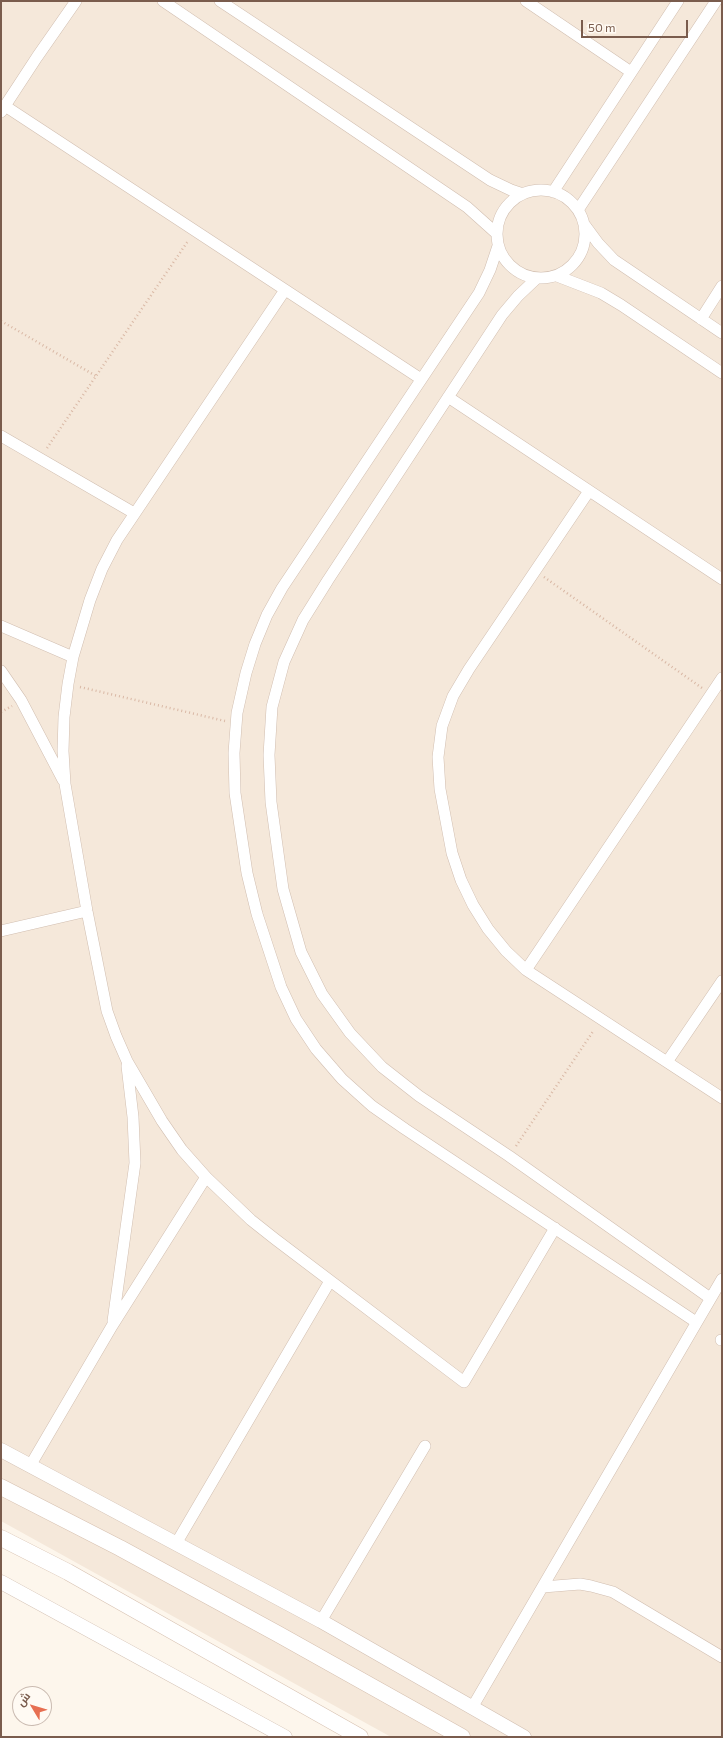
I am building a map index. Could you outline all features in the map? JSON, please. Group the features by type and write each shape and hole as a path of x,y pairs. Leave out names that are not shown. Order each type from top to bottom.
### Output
{"main road":[{"path":"1,1486 120,1548 271,1630 462,1737"},
{"path":"2,1542 68,1572 360,1737"}],"street":[{"path":"76,1 36,57 3,109 195,231 420,379"},
{"path":"163,1 467,207 496,233"},
{"path":"220,1 490,180 523,194"},
{"path":"526,1 631,72"},
{"path":"553,192 678,1"},
{"path":"578,210 716,1"},
{"path":"584,224 584,240 580,255 570,267 557,276 536,279 519,274 506,262 498,246 496,233 500,217 509,203 523,194 538,190 553,192 567,199 578,210 584,224 598,243 614,260 722,333"},
{"path":"498,246 485,282 282,588 267,615 255,644 246,673 236,723 234,753 235,794 247,873 257,914 281,987 296,1019 316,1048 342,1079 372,1106 696,1322"},
{"path":"557,276 601,293 722,372"},
{"path":"536,279 518,296 502,315 448,397 303,620 284,662 272,707 269,755 271,802 283,889 301,952 322,994 350,1033 382,1067 419,1096 509,1156 710,1298"},
{"path":"701,318 722,286"},
{"path":"284,290 134,513 102,569 90,600 74,657 68,684 64,717 63,751 65,784 87,911 108,1011 116,1036 127,1061 162,1121 182,1150 206,1177 251,1220 464,1382 555,1228"},
{"path":"448,397 722,579"},
{"path":"1,436 134,513"},
{"path":"589,491 469,669 453,696 442,726 438,757 440,789 452,853 461,880 473,905 488,929 506,951 526,970 722,1098"},
{"path":"1,626 74,657"},
{"path":"1,671 21,700 65,784"},
{"path":"526,970 722,678"},
{"path":"1,931 87,911"},
{"path":"667,1062 722,981"},
{"path":"112,1326 135,1163 133,1117 127,1061"},
{"path":"30,1466 112,1326 206,1177"},
{"path":"473,1706 722,1279"},
{"path":"177,1542 330,1281"},
{"path":"321,1621 426,1446"},
{"path":"1,1450 177,1542 321,1621 473,1706 524,1737"},
{"path":"1,1582 285,1737"},
{"path":"543,1587 580,1584 597,1587 612,1592 722,1657"}],"path":[{"path":"40,458 195,231"},
{"path":"1,321 96,376"},
{"path":"536,570 711,695"},
{"path":"68,684 236,723"},
{"path":"509,1156 601,1019"}],"shaded area":[{"path":"1,1 722,1 722,1737 391,1737 1,1521"}]}
